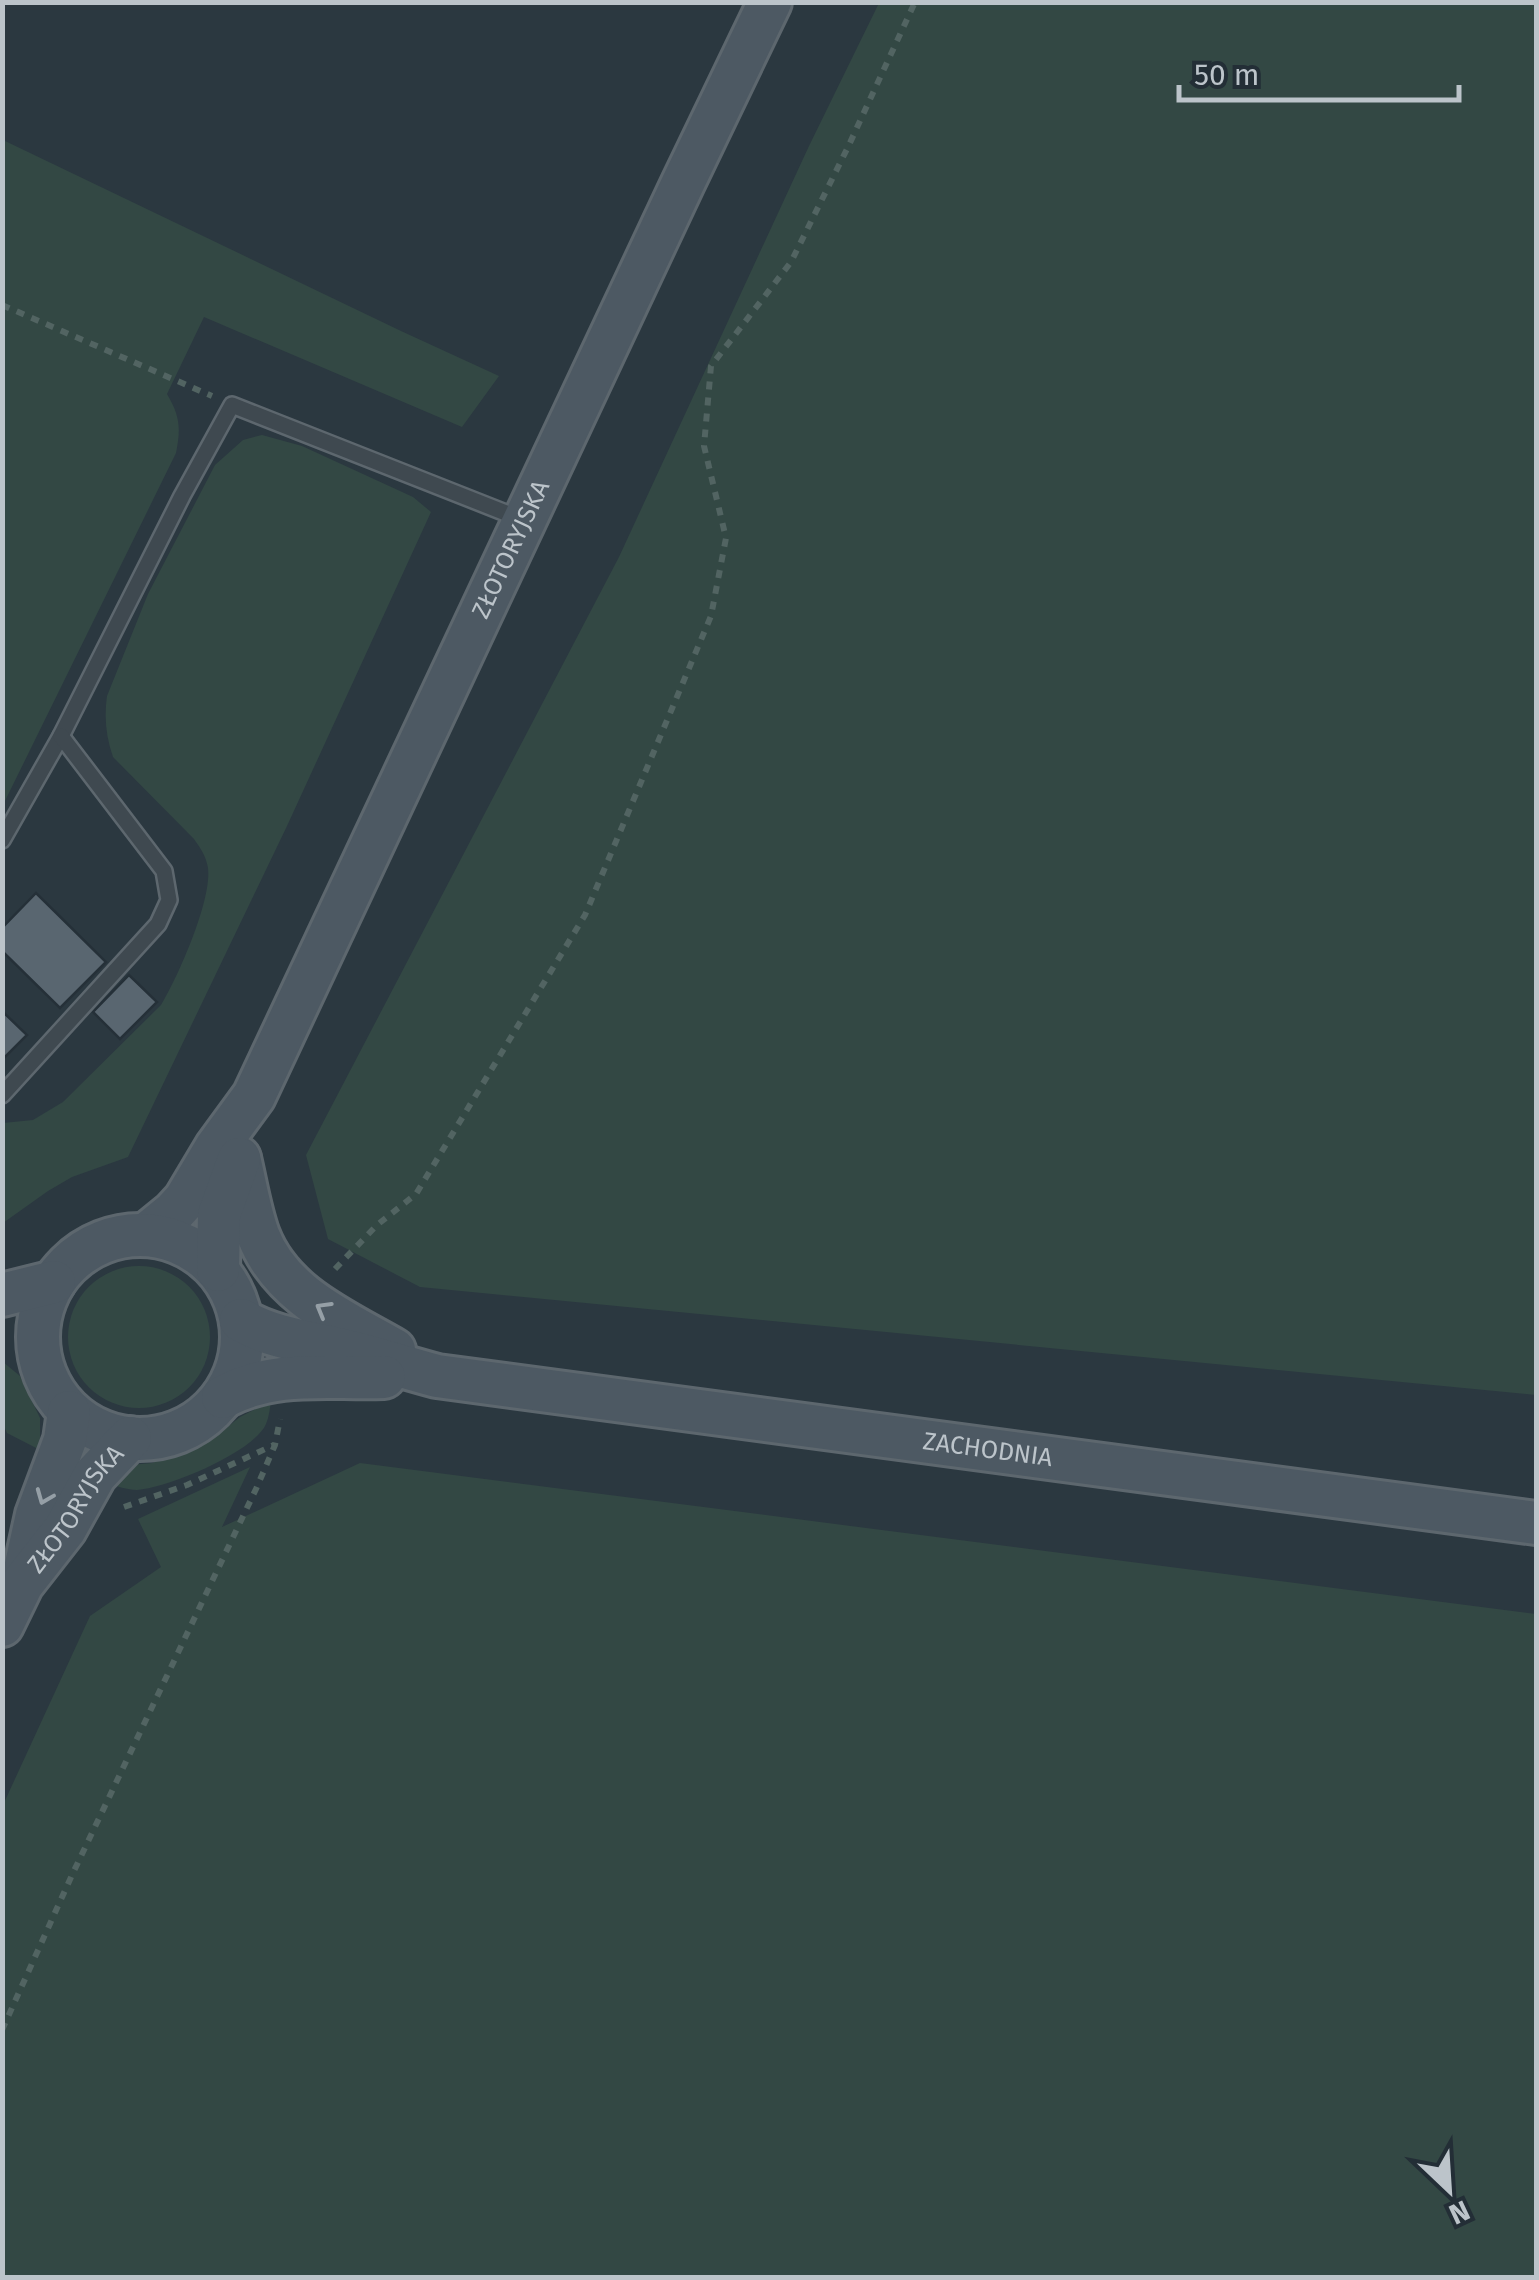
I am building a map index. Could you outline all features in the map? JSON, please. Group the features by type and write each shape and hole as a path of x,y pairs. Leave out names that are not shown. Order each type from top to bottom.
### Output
{"main road":[{"name":"ZŁOTORYJSKA","path":"147,1234 184,1200 254,1096 770,2"},
{"name":"ZŁOTORYJSKA","path":"218,1270 219,1215 239,1158 254,1096"},
{"path":"239,1158 259,1237 280,1273 315,1304 437,1376"},
{"path":"147,1234 171,1238 194,1249 218,1270 238,1305 242,1352 224,1396 187,1428 164,1437 138,1440 90,1427 69,1412 42,1369 21,1349 37,1344 38,1319 59,1273 100,1242 147,1234"},
{"path":"2,1295 54,1282"},
{"name":"ZACHODNIA","path":"241,1320 283,1339 346,1351 437,1376 1536,1523"},
{"name":"ZACHODNIA","path":"224,1396 244,1386 287,1377 437,1376"},
{"name":"ZŁOTORYJSKA","path":"22,1584 37,1515 62,1450 69,1412"},
{"name":"ZŁOTORYJSKA","path":"2,1625 22,1584 65,1529 96,1475 130,1438"}],"lane":[{"path":"2,840 61,736 232,405 525,521"},
{"path":"2,1095 158,924 169,900 164,871 61,736"}],"path":[{"path":"328,1275 377,1225 416,1194 584,916 711,616 726,538 704,446 711,366 790,262 915,2"},
{"path":"2,305 232,405"},
{"path":"2,2030 275,1445 187,1485 122,1507"}],"green space":[{"path":"879,3 1536,3 1536,1395 420,1287 328,1239 306,1155 619,557"},
{"path":"3,140 499,376 462,427 204,317 167,394 178,422 176,453 3,805"},
{"path":"262,435 302,446 413,497 431,512 287,826 128,1157 72,1177 3,1223 3,1123 33,1120 63,1102 161,1005 199,918 208,882 205,856 194,839 113,757 106,727 107,696 148,594 215,465 243,440"},
{"path":"139,1266 166,1272 189,1287 204,1310 210,1337 204,1364 189,1387 166,1402 139,1408 112,1402 89,1387 74,1364 68,1337 74,1310 89,1287 112,1272"},
{"path":"3,1362 20,1376 40,1418 40,1450 7,1433 3,1424"},
{"path":"271,1401 267,1421 258,1435 209,1467 151,1488 126,1489 107,1483 130,1465 152,1463 215,1437 240,1417"},
{"path":"360,1463 1536,1614 1536,2277 3,2277 3,1805 90,1616 161,1567 138,1519 250,1467 222,1527"}],"building":[{"path":"36,893 106,962 60,1008 2,951 2,928"},
{"path":"129,975 157,1002 120,1039 93,1012"},
{"path":"2,1011 27,1035 2,1060"}]}
